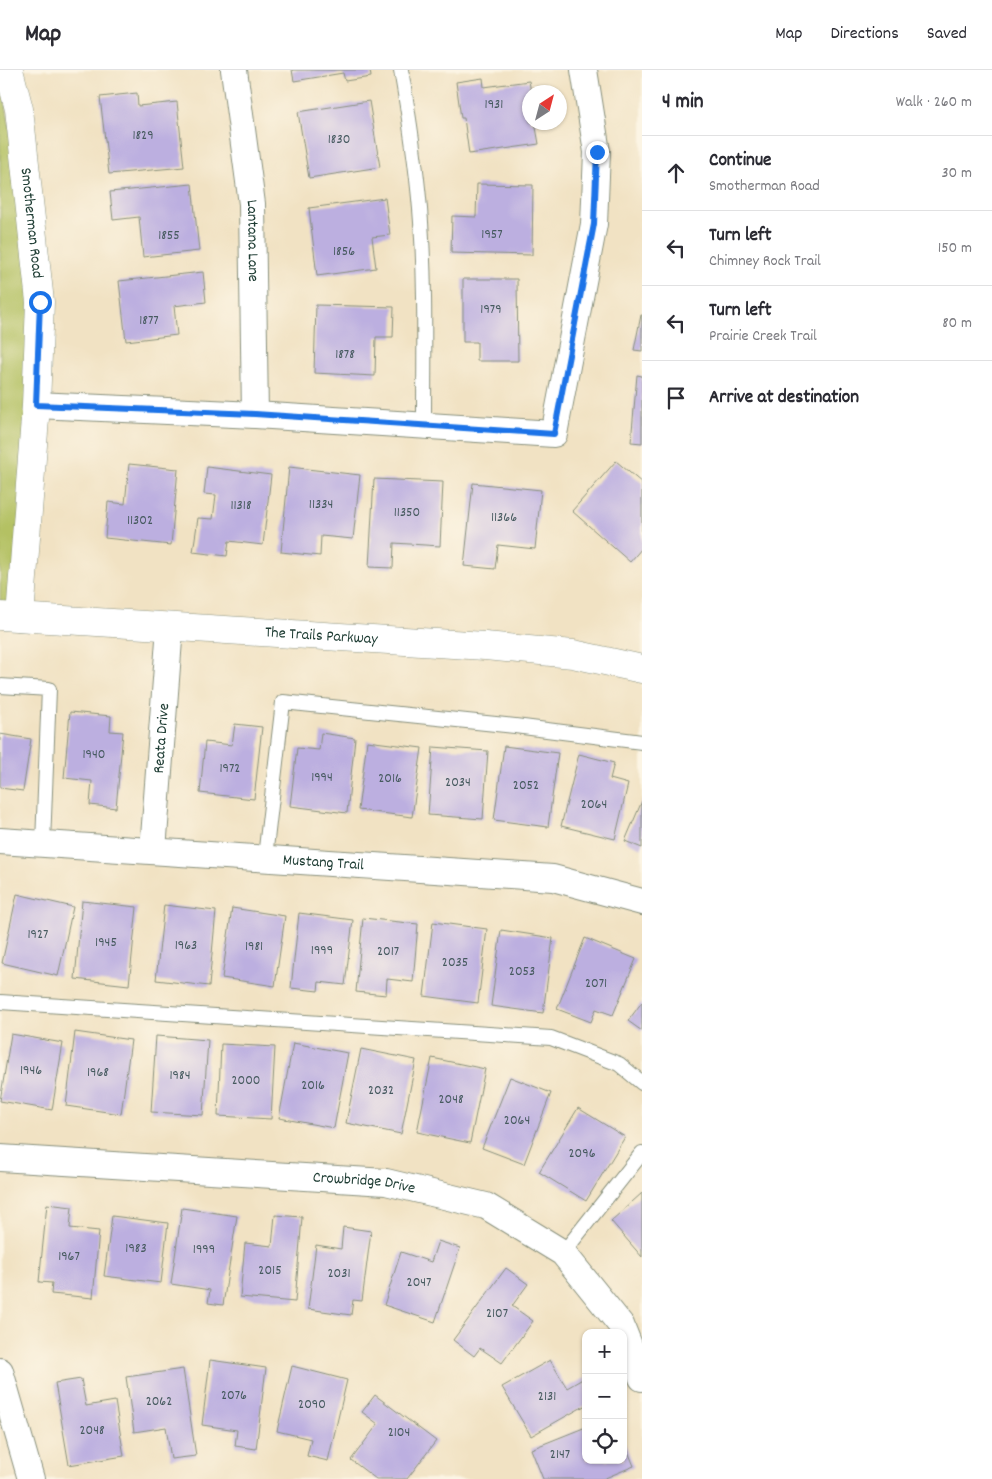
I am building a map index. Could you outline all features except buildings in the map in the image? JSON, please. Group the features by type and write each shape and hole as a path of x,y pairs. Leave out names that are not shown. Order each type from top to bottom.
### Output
{"street":[{"name":"Smotherman Road","path":"9,70 19,109 40,302 36,405 10,616"},
{"name":"Lantana Lane","path":"234,70 252,204 255,414"},
{"path":"36,405 255,414 554,434 594,224 597,152 584,70"},
{"name":"The Trails Parkway","path":"10,616 485,646 573,654 642,669"},
{"name":"Reata Drive","path":"153,850 170,627"},
{"name":"Mustang Trail","path":"0,841 553,878 642,902"},
{"name":"Crowbridge Drive","path":"0,1158 386,1182 486,1206 563,1253 621,1325 642,1378"},
{"path":"0,1371 31,1479"}],"lane":[{"path":"401,70 420,210 424,302 424,426"},
{"path":"0,686 49,689 43,843"},
{"path":"266,858 283,702 515,726 642,742"},
{"path":"0,1002 551,1038 619,1064 642,1083"},
{"path":"563,1253 642,1153"}],"green space":[{"path":"0,70 40,302 20,617 0,616"}],"route":[{"path":"40,302 36,405 255,414 554,434 594,224 597,152"}]}
